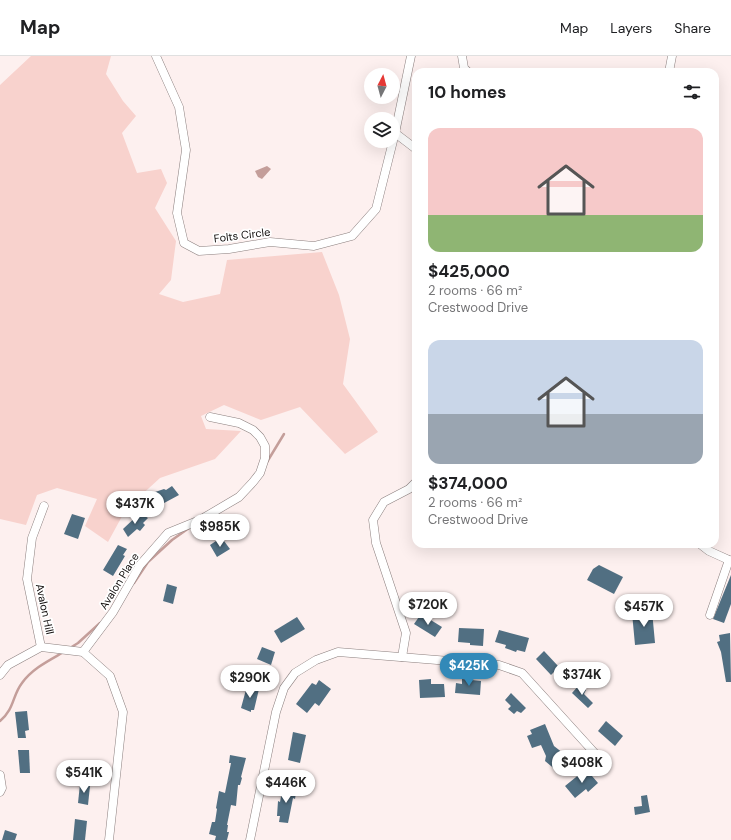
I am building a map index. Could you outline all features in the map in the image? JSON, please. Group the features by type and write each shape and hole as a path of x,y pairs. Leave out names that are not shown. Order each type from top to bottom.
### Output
{"street":[{"name":"Folts Circle","path":"156,56 179,107 186,150 177,213 184,243 199,251 230,249 270,242 314,246 352,236 376,209 391,148"},
{"name":"Folts Circle","path":"399,112 411,56"},
{"path":"462,56 464,68"},
{"path":"670,68 672,56"},
{"path":"400,137 412,146"},
{"name":"Avalon Place","path":"83,652 113,612 140,565 168,533 200,520 239,497 260,473 265,458 265,446 260,437 253,430 239,423 210,417"},
{"path":"402,657 406,633 376,543 373,520 384,502 412,486"},
{"name":"Avalon Hill","path":"41,647 27,579 32,538 44,506"},
{"path":"704,548 709,552 730,560 710,615"},
{"path":"0,675 8,665 41,647 83,652 110,676 123,712 109,840"},
{"path":"250,840 276,712 284,688 295,673 316,660 338,652 499,665 522,673 600,759"},
{"path":"0,775 2,788 0,792"}],"shaded area":[{"path":"31,56 111,56 106,74 123,101 136,116 122,133 137,173 161,169 167,183 155,208 176,241 171,280 159,294 183,302 220,294 227,260 322,252 339,295 350,339 343,384 378,432 345,454 300,407 261,420 224,405 201,416 206,429 241,431 215,459 160,478 126,509 108,542 85,526 97,499 57,488 37,495 26,525 0,519 0,85"},
{"path":"267,166 271,169 262,179 258,177 255,171"}],"building":[{"path":"172,486 179,495 153,509 146,495 164,489 166,490"},
{"path":"140,513 148,518 143,523 145,525 140,531 137,529 128,537 123,529"},
{"path":"72,514 85,518 78,539 64,534"},
{"path":"219,539 222,542 224,541 230,549 217,557 210,545"},
{"path":"118,545 127,549 123,555 125,556 113,576 103,570"},
{"path":"599,565 623,577 614,594 587,580 593,569"},
{"path":"731,575 731,604 724,623 713,619"},
{"path":"167,584 177,587 173,604 163,601"},
{"path":"652,611 655,643 635,645 632,613"},
{"path":"421,614 442,627 435,637 414,624"},
{"path":"297,617 305,629 281,643 274,631"},
{"path":"459,628 484,629 483,646 458,642"},
{"path":"499,630 529,638 525,652 517,650 516,652 505,648 506,645 495,642"},
{"path":"730,633 731,682 726,682 721,652 717,642 720,641 719,635"},
{"path":"262,647 275,652 271,665 257,659"},
{"path":"544,651 559,667 551,675 536,659"},
{"path":"431,679 431,684 444,684 445,697 420,698 419,680"},
{"path":"462,679 481,681 480,695 455,693 456,683 462,684"},
{"path":"319,680 331,689 319,706 315,703 307,713 296,704 312,683 316,685"},
{"path":"580,684 586,690 584,694 593,703 588,708 572,693"},
{"path":"247,686 259,689 254,710 251,710 251,712 241,708"},
{"path":"511,693 526,708 521,713 517,711 514,714 508,709 511,706 505,700"},
{"path":"27,711 29,730 25,731 26,738 18,738 15,712"},
{"path":"606,721 623,736 615,746 598,731"},
{"path":"545,724 554,746 568,757 557,771 545,761 546,756 541,745 532,748 527,736 532,734 530,730"},
{"path":"293,732 306,735 300,763 288,760"},
{"path":"18,750 29,750 30,773 20,773"},
{"path":"230,755 246,758 240,785 238,785 236,806 231,805 227,825 227,832 229,832 227,840 215,840 216,836 209,834 212,822 215,822 219,791 225,793 231,763 229,763"},
{"path":"586,769 598,783 588,792 586,789 575,798 565,786"},
{"path":"80,784 90,786 88,805 78,803"},
{"path":"286,785 297,787 295,799 293,798 288,823 279,822 280,816 277,816 278,801 280,802 282,791 285,792"},
{"path":"647,795 650,812 635,815 634,807 642,806 641,796"},
{"path":"75,819 87,821 85,840 73,840"},
{"path":"5,830 17,834 15,840 2,840"}],"waterway":[{"path":"267,462 284,434"},
{"path":"134,583 148,562 172,540 189,528"},
{"path":"70,648 78,643 100,623"},
{"path":"0,721 11,707 16,693 26,678 40,666 62,653"}]}
